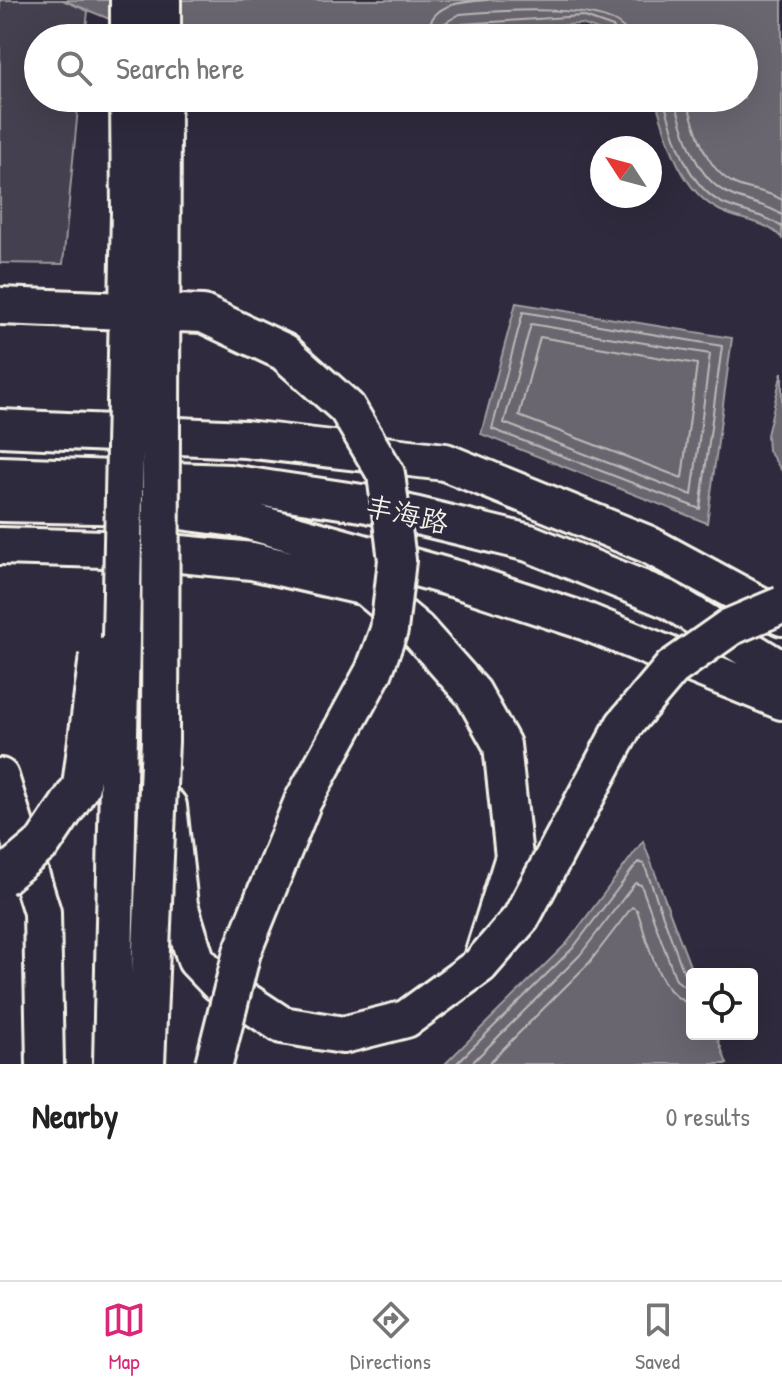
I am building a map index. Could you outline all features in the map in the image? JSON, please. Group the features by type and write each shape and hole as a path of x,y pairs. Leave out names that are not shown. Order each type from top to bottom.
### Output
{"highway":[{"path":"129,0 129,24"},
{"path":"162,0 162,24"},
{"path":"112,1064 130,212 129,112"},
{"path":"146,1064 160,741 162,112"},
{"path":"0,879 43,843 81,786 95,701 130,212"},
{"path":"0,306 203,314 284,352 295,361 347,408 386,474 397,560 389,630 374,671 303,801 242,952 214,1064"},
{"name":"丰海路","path":"0,428 245,439 445,462 647,544 782,617"},
{"name":"丰海路","path":"0,475 229,483 368,504 529,543 669,600 782,670"},
{"path":"0,503 142,506 242,519 459,580 587,622 782,701"},
{"path":"0,546 139,550 252,561 366,587 417,630 473,693 502,745 514,857 480,965"},
{"path":"160,741 179,905 196,960 218,983 282,1025 343,1035 406,1019 480,965 521,918 624,725 672,668 730,627 782,605"},
{"path":"0,777 42,912 45,1064"}],"shaded area":[{"path":"0,0 63,0 88,11 87,24 24,24 24,112 78,112 63,264 0,263"}],"water":[{"path":"63,0 782,0 782,238 768,227 727,214 705,201 676,161 659,112 758,112 758,24 122,24"},
{"path":"516,303 732,338 707,523 481,434"},
{"path":"782,372 782,471 768,450 767,435"},
{"path":"643,841 691,968 686,968 686,1040 718,1040 727,1064 445,1064 567,943"}]}
